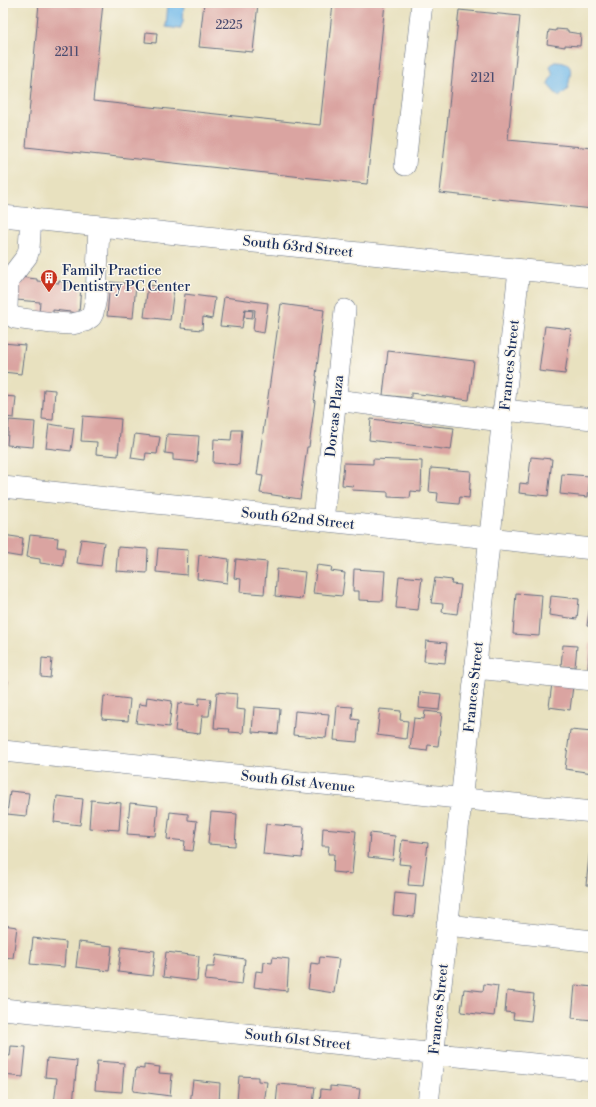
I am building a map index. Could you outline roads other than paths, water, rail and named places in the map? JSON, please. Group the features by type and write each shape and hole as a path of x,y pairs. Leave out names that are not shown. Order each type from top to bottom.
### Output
{"street":[{"path":"405,165 422,3"},
{"name":"South 63rd Street","path":"3,216 593,277"},
{"path":"31,218 29,249 27,256 8,281 8,313 15,318 52,323 72,324 85,321 91,317 93,313 96,298 99,226"},
{"name":"Frances Street","path":"428,1104 519,270"},
{"name":"Dorcas Plaza","path":"323,521 345,310"},
{"path":"336,400 503,416 593,419"},
{"name":"South 62nd Street","path":"3,487 593,549"},
{"path":"475,668 593,680"},
{"name":"South 61st Avenue","path":"3,751 593,812"},
{"path":"447,925 593,941"},
{"name":"South 61st Street","path":"3,1009 593,1070"}],"water":[{"path":"168,3 184,3 183,22 180,29 166,27"},
{"path":"554,62 566,64 569,66 571,73 568,89 559,97 548,85 553,75 550,66"}],"place":[{"name":"Family Practice Dentistry PC Center","path":"49,293"}]}
